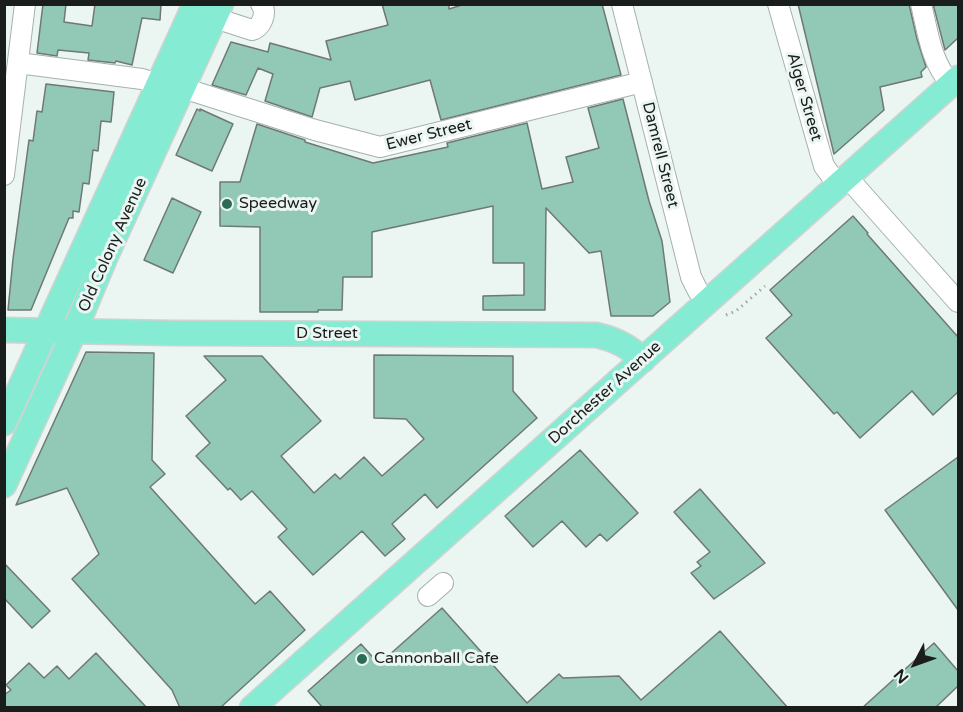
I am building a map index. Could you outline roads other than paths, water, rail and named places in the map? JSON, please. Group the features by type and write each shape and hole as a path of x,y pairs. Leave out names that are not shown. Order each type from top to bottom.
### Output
{"main road":[{"name":"Old Colony Avenue","path":"4,423 195,4"},
{"name":"Old Colony Avenue","path":"4,485 218,11"},
{"name":"Dorchester Avenue","path":"252,708 643,360 713,310 843,181 955,81"},
{"name":"D Street","path":"4,330 596,335 622,343 643,360"}],"street":[{"path":"4,175 25,4"},
{"path":"218,11 256,30 265,12 261,4"},
{"name":"Damrell Street","path":"622,4 691,277 698,291 713,310"},
{"name":"Alger Street","path":"778,4 820,155 827,170 843,181 958,302"},
{"path":"921,4 933,53 940,70 955,81"},
{"path":"18,63 142,79 159,84"},
{"name":"Ewer Street","path":"183,88 315,130 380,147 642,82"}],"place":[{"name":"Speedway","path":"227,204"},
{"name":"Cannonball Cafe","path":"362,659"}]}
